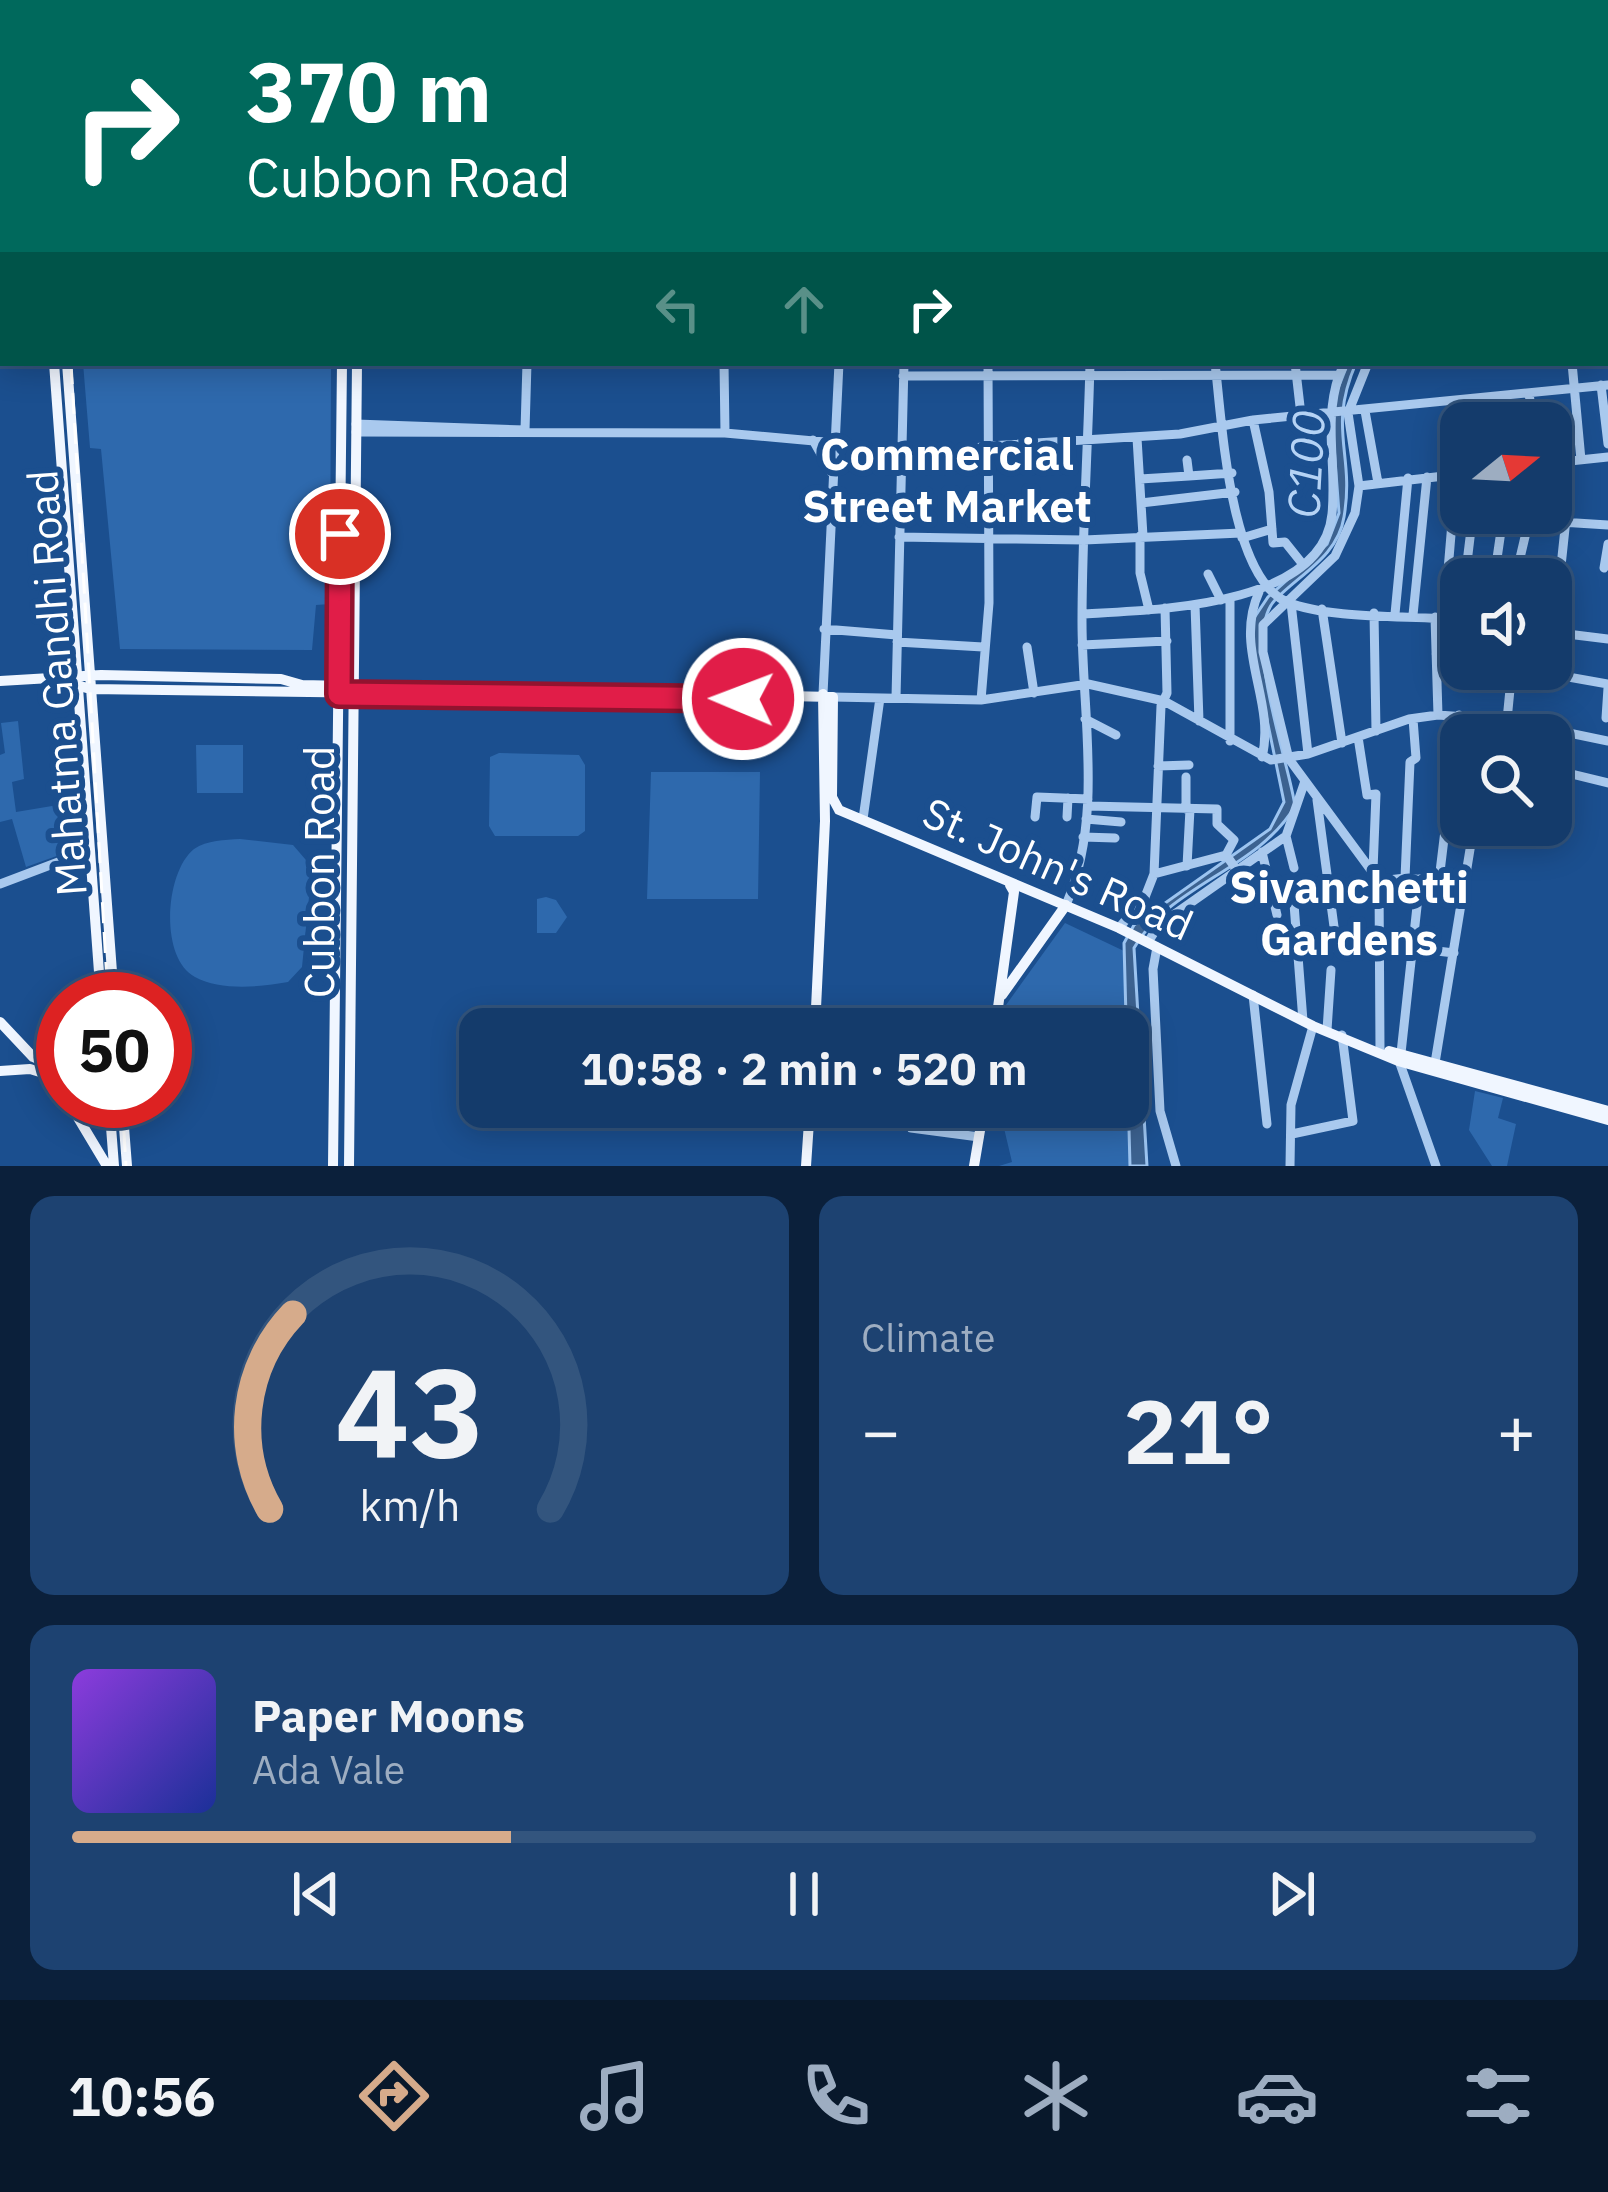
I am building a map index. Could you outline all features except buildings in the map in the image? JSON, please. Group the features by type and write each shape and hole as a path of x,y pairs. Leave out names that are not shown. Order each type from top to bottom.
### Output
{"main road":[{"name":"Mahatma Gandhi Road","path":"54,366 111,972"},
{"name":"Mahatma Gandhi Road","path":"67,366 86,851 98,972"},
{"name":"Cubbon Road","path":"333,1166 342,366"},
{"name":"Cubbon Road","path":"349,1166 357,366"},
{"path":"340,548 354,549"},
{"path":"83,682 191,677 339,688"},
{"path":"190,692 191,677"},
{"path":"0,681 62,680 190,692 354,687 826,697"},
{"path":"825,820 839,810 832,797 826,697"},
{"path":"816,1008 826,697"},
{"name":"St. John's Road","path":"839,810 1123,930 1315,1026 1608,1116"},
{"path":"997,1008 1014,892 1009,884"},
{"path":"998,1000 1066,905"},
{"path":"335,1009 351,1009"},
{"path":"0,1022 36,1059"},
{"name":"St. John's Road","path":"1399,1055 1608,1116"},
{"path":"0,1071 36,1072"},
{"path":"334,1074 350,1074"},
{"path":"85,1128 110,1166"},
{"path":"109,1128 110,1166"},
{"path":"124,1128 127,1166"},
{"path":"806,1165 809,1128"},
{"path":"974,1166 980,1128"}],"street":[{"path":"525,430 526,366"},
{"path":"724,366 725,433"},
{"path":"839,366 824,629 826,697 981,700 1083,684 1164,701 1262,757 1289,759 1438,715 1436,654 1450,534"},
{"path":"896,698 904,366"},
{"path":"981,700 989,539 988,366"},
{"path":"1066,905 1088,802 1082,614 1090,366"},
{"path":"1344,366 1339,375 1332,516 1323,544 1301,562 1276,596 1263,625 1263,652 1289,759 1376,875"},
{"path":"1262,757 1267,739 1247,643 1248,618 1335,556 1355,513 1359,486 1337,415 1364,366"},
{"path":"1571,366 1581,460"},
{"path":"904,376 1090,376 1215,368 1295,368 1339,375"},
{"path":"1215,368 1246,558 1276,596 1308,754"},
{"path":"1295,368 1301,416"},
{"path":"832,471 988,446 1086,436 1137,438 1253,420 1605,385 1608,444"},
{"path":"1529,393 1530,402"},
{"path":"1364,411 1378,483"},
{"path":"1253,420 1273,543 1285,542 1301,562"},
{"path":"356,428 725,433 836,443"},
{"path":"356,428 380,433 525,430"},
{"path":"356,451 380,433"},
{"path":"1137,438 1140,573 1149,610"},
{"path":"813,440 832,471"},
{"path":"1572,461 1608,457"},
{"path":"1187,460 1189,476"},
{"path":"1140,479 1232,473"},
{"path":"1359,486 1440,476"},
{"path":"1413,616 1426,477"},
{"path":"1395,614 1408,478"},
{"path":"1141,503 1235,492"},
{"path":"1572,520 1608,525"},
{"path":"899,537 1084,540 1242,536 1272,530"},
{"path":"1604,568 1608,544"},
{"path":"1208,574 1225,599 1231,741"},
{"path":"1082,614 1276,596 1322,609 1439,618"},
{"path":"1196,605 1199,722"},
{"path":"1123,930 1154,874 1166,608"},
{"path":"1322,609 1342,743"},
{"path":"1374,613 1376,731"},
{"path":"824,629 983,647"},
{"path":"1572,634 1608,639"},
{"path":"1082,645 1167,641"},
{"path":"1028,647 1034,693"},
{"path":"1436,654 1440,655"},
{"path":"1572,679 1608,686 1602,740 1572,734"},
{"path":"863,819 880,698"},
{"path":"1085,719 1116,735"},
{"path":"1405,878 1410,762 1416,758 1413,719"},
{"path":"1358,737 1367,794 1376,794 1380,1049"},
{"path":"1158,766 1188,771 1187,866"},
{"path":"1572,774 1608,783"},
{"path":"1294,868 1286,836 1305,782"},
{"path":"1316,795 1337,949"},
{"path":"1035,817 1036,797 1217,809 1217,824 1234,840 1229,860 1154,874"},
{"path":"1066,817 1068,798"},
{"path":"1086,819 1121,822"},
{"path":"1176,1166 1159,1105 1149,943 1159,925 1286,836"},
{"path":"1083,838 1115,838"},
{"path":"1439,880 1443,846"},
{"path":"1435,1063 1471,846"},
{"path":"0,884 86,851"},
{"path":"1262,852 1277,915"},
{"path":"1273,894 1331,887 1376,875 1465,884"},
{"path":"1420,879 1399,1055 1436,1166"},
{"path":"1293,891 1315,1026"},
{"path":"1378,944 1454,953"},
{"path":"1290,1166 1291,1106 1330,970"},
{"path":"1253,995 1267,1124"},
{"path":"1292,1134 1353,1121 1342,1035"},
{"path":"911,1128 979,1137"}],"shaded area":[{"path":"83,366 331,366 330,604 316,605 312,650 120,649 101,449 90,448"},
{"path":"1347,366 1355,366 1343,406 1346,495 1340,531 1326,554 1275,600 1266,617 1265,668 1295,806 1259,846 1150,926 1134,948 1138,1008 1126,1008 1124,943 1134,925 1270,829 1284,802 1252,647 1254,618 1268,597 1327,544 1339,513 1331,406"},
{"path":"18,721 24,779 12,782 16,812 76,802 79,848 26,867 12,819 0,822 0,755 5,753 1,723"},
{"path":"196,745 243,745 243,793 197,793"},
{"path":"499,753 579,755 585,765 585,831 578,836 495,836 489,826 490,757"},
{"path":"651,772 760,772 758,899 647,899"},
{"path":"216,841 293,845 312,867 302,967 288,982 241,987 216,984 183,967 171,934 172,895 184,860 194,849"},
{"path":"537,899 556,900 567,917 556,933 537,933"},
{"path":"1065,923 1124,951 1125,1008 1006,1005"},
{"path":"1475,1091 1503,1098 1498,1118 1516,1124 1507,1166 1492,1166 1469,1130"},
{"path":"1004,1128 1129,1128 1130,1166 999,1166 1012,1162"},
{"path":"1129,1128 1145,1128 1147,1166 1130,1166"}],"railway":[{"path":"71,366 106,972"},
{"path":"124,1128 126,1166"}],"district":[{"name":"Commercial Street Market","path":"947,480"},
{"name":"Sivanchetti Gardens","path":"1349,913"}],"route":[{"path":"340,534 339,694 743,699"}],"water label":[{"name":"C100","path":"1306,464"}]}
